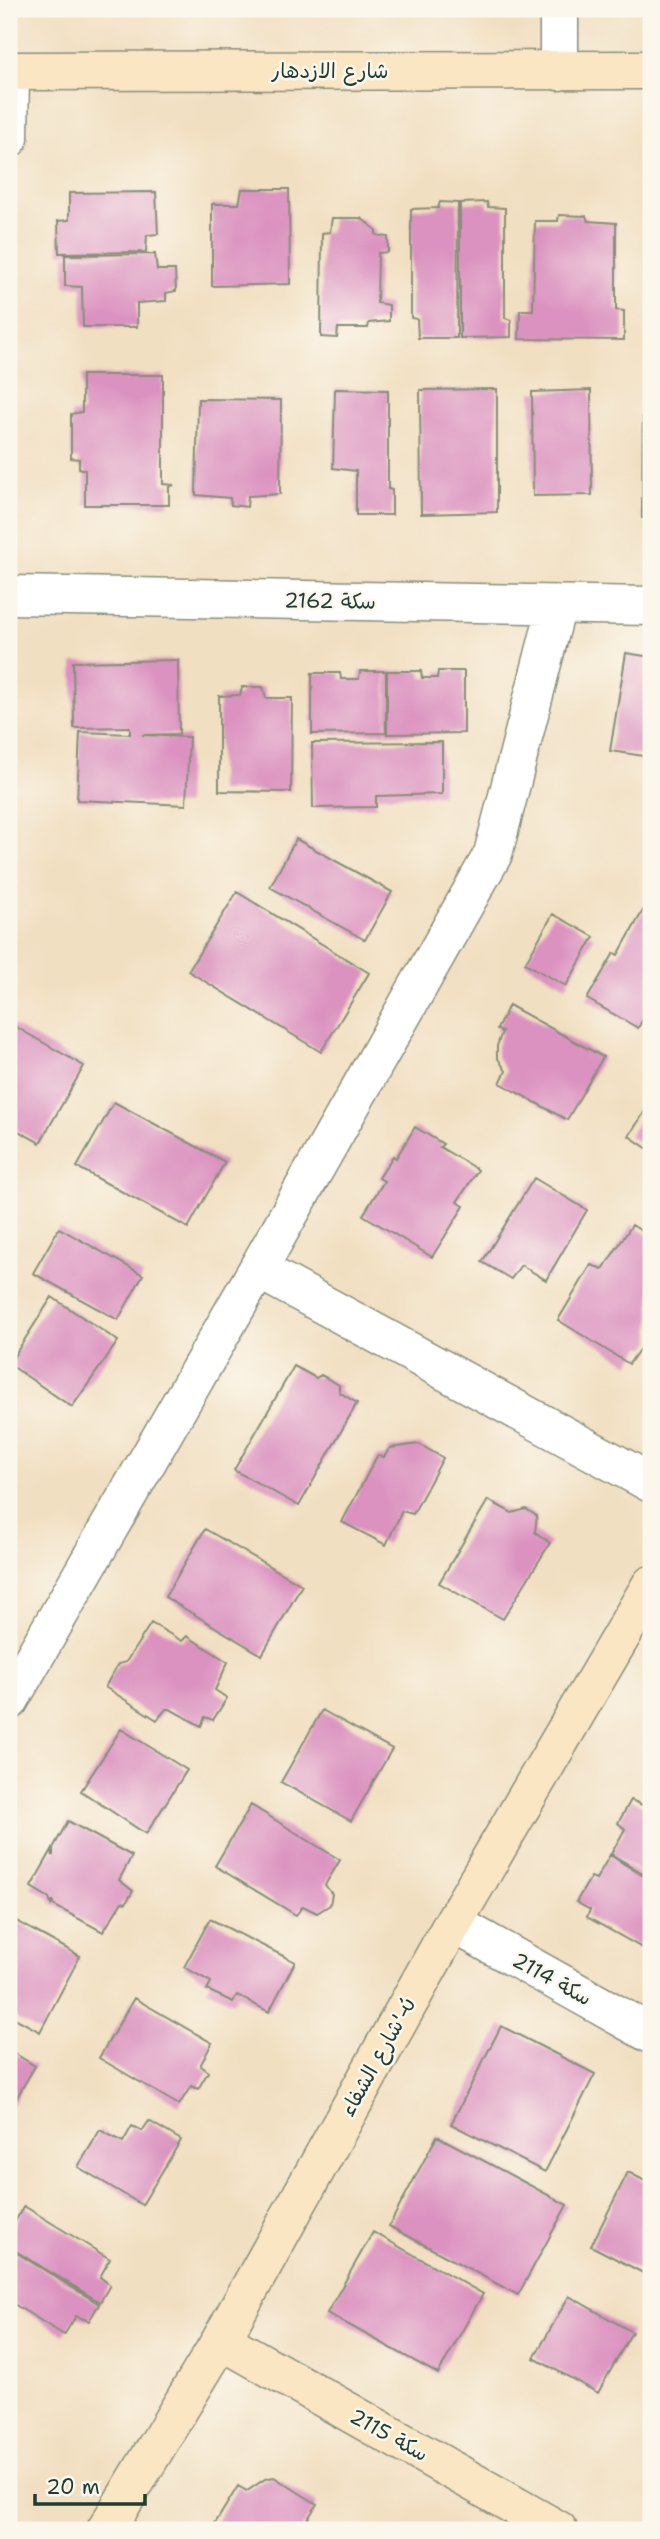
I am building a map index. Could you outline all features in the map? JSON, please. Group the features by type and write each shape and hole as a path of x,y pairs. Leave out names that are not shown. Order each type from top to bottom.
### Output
{"street":[{"path":"559,9 559,71"},
{"name":"شارع الازدهار","path":"9,71 651,70"},
{"path":"9,71 9,138"},
{"name":"سكة 2162","path":"9,595 651,606"},
{"path":"9,1701 493,854 556,605"},
{"path":"258,1269 651,1483"},
{"name":"شارع الشفاء'-ú","path":"106,2530 221,2340 453,1923 651,1585"},
{"name":"سكة 2114","path":"453,1923 651,2034"},
{"name":"سكة 2115","path":"221,2340 558,2530"}],"building":[{"path":"242,189 289,189 290,284 212,286 212,204 239,204"},
{"path":"156,192 158,234 147,235 146,252 59,253 58,221 69,220 69,193"},
{"path":"440,202 458,203 457,338 418,338 417,319 411,318 411,209 438,208"},
{"path":"487,202 488,207 505,208 505,318 511,320 511,337 460,338 460,203"},
{"path":"559,215 586,216 588,221 616,223 616,310 624,311 624,340 519,339 520,310 533,310 535,221 558,221"},
{"path":"332,218 361,218 376,230 376,235 388,237 388,252 378,253 377,303 389,305 389,321 369,323 368,328 338,328 337,338 321,337 322,233 330,232"},
{"path":"155,254 157,270 175,270 176,291 166,293 166,301 137,303 137,327 83,327 82,287 65,286 65,255"},
{"path":"82,375 163,375 163,484 174,485 169,487 169,505 85,505 85,470 79,468 79,459 71,458 71,414 82,412"},
{"path":"335,389 388,390 388,489 392,490 392,515 356,515 356,471 333,468"},
{"path":"497,389 497,512 421,514 420,390"},
{"path":"591,390 592,495 533,496 532,392"},
{"path":"643,394 651,394 651,518 642,518"},
{"path":"198,399 281,400 280,494 248,496 247,507 231,505 230,498 196,495"},
{"path":"626,653 651,657 651,757 610,751"},
{"path":"178,660 179,734 142,735 189,737 186,805 77,800 80,732 130,734 130,727 74,728 73,662"},
{"path":"360,671 386,671 386,733 312,734 312,673 340,673 341,679 359,679"},
{"path":"387,671 421,671 422,678 437,678 438,671 464,671 464,733 387,734"},
{"path":"242,687 263,687 266,698 292,698 291,792 219,791 219,696 240,695"},
{"path":"442,742 442,794 376,796 376,807 313,808 312,743"},
{"path":"296,839 392,892 365,940 270,887"},
{"path":"237,892 369,973 321,1052 188,971"},
{"path":"645,907 651,911 651,1005 638,1028 587,999 614,953 618,955"},
{"path":"553,914 594,937 566,986 525,963"},
{"path":"509,1005 603,1057 567,1120 500,1083 506,1071 497,1057 497,1046 502,1032 497,1029"},
{"path":"9,1023 84,1066 40,1143 9,1126"},
{"path":"114,1102 225,1162 188,1228 77,1167"},
{"path":"651,1102 651,1151 629,1136"},
{"path":"415,1127 443,1144 440,1147 478,1170 457,1202 464,1206 432,1257 363,1215 384,1181 379,1178 393,1156 396,1158"},
{"path":"534,1178 587,1210 546,1280 521,1265 511,1279 482,1262"},
{"path":"632,1225 651,1237 651,1340 647,1347 641,1347 629,1364 558,1320 591,1265 603,1269"},
{"path":"59,1228 143,1275 118,1320 33,1273"},
{"path":"52,1297 118,1341 72,1407 9,1364"},
{"path":"294,1366 316,1378 321,1375 339,1385 339,1392 357,1403 299,1506 234,1470"},
{"path":"419,1444 443,1458 413,1514 402,1511 386,1545 342,1522 377,1456 384,1457 390,1448"},
{"path":"488,1500 512,1513 526,1509 537,1516 535,1532 550,1543 503,1619 439,1583"},
{"path":"205,1529 302,1585 262,1655 165,1597"},
{"path":"151,1623 182,1641 187,1636 228,1662 215,1690 227,1698 213,1720 205,1717 201,1726 166,1709 157,1720 105,1687 118,1664 126,1662"},
{"path":"322,1710 392,1749 351,1821 281,1782"},
{"path":"121,1729 187,1770 146,1834 81,1791"},
{"path":"631,1800 647,1807 651,1801 651,1878 611,1854 625,1829 618,1823"},
{"path":"251,1805 340,1860 325,1885 332,1894 330,1905 317,1913 303,1906 296,1915 215,1866"},
{"path":"68,1821 132,1856 119,1880 133,1891 126,1903 122,1902 103,1932 53,1905 53,1900 51,1905 49,1898 31,1887 52,1850 53,1856 53,1848"},
{"path":"610,1855 651,1881 651,1940 646,1950 587,1917 590,1910 576,1902 591,1877 596,1879"},
{"path":"9,1917 80,1956 40,2032 9,2015"},
{"path":"210,1919 295,1962 269,2012 237,1995 233,2002 207,1990 211,1982 184,1967"},
{"path":"134,1998 212,2043 200,2066 208,2072 198,2089 191,2086 179,2105 99,2058"},
{"path":"501,2026 595,2074 545,2172 451,2124"},
{"path":"9,2050 35,2066 9,2111"},
{"path":"149,2121 181,2140 142,2205 78,2167 100,2130 123,2142 132,2126 142,2131"},
{"path":"437,2136 567,2205 518,2295 389,2226"},
{"path":"628,2172 651,2184 651,2277 591,2246"},
{"path":"24,2206 110,2259 100,2277 110,2285 100,2302 9,2247 9,2232"},
{"path":"373,2232 483,2294 438,2374 327,2313"},
{"path":"9,2248 99,2304 89,2321 76,2316 64,2335 9,2301"},
{"path":"569,2296 632,2332 598,2393 534,2358"},
{"path":"274,2477 317,2504 301,2530 211,2530 238,2486 247,2491 265,2479"}]}
